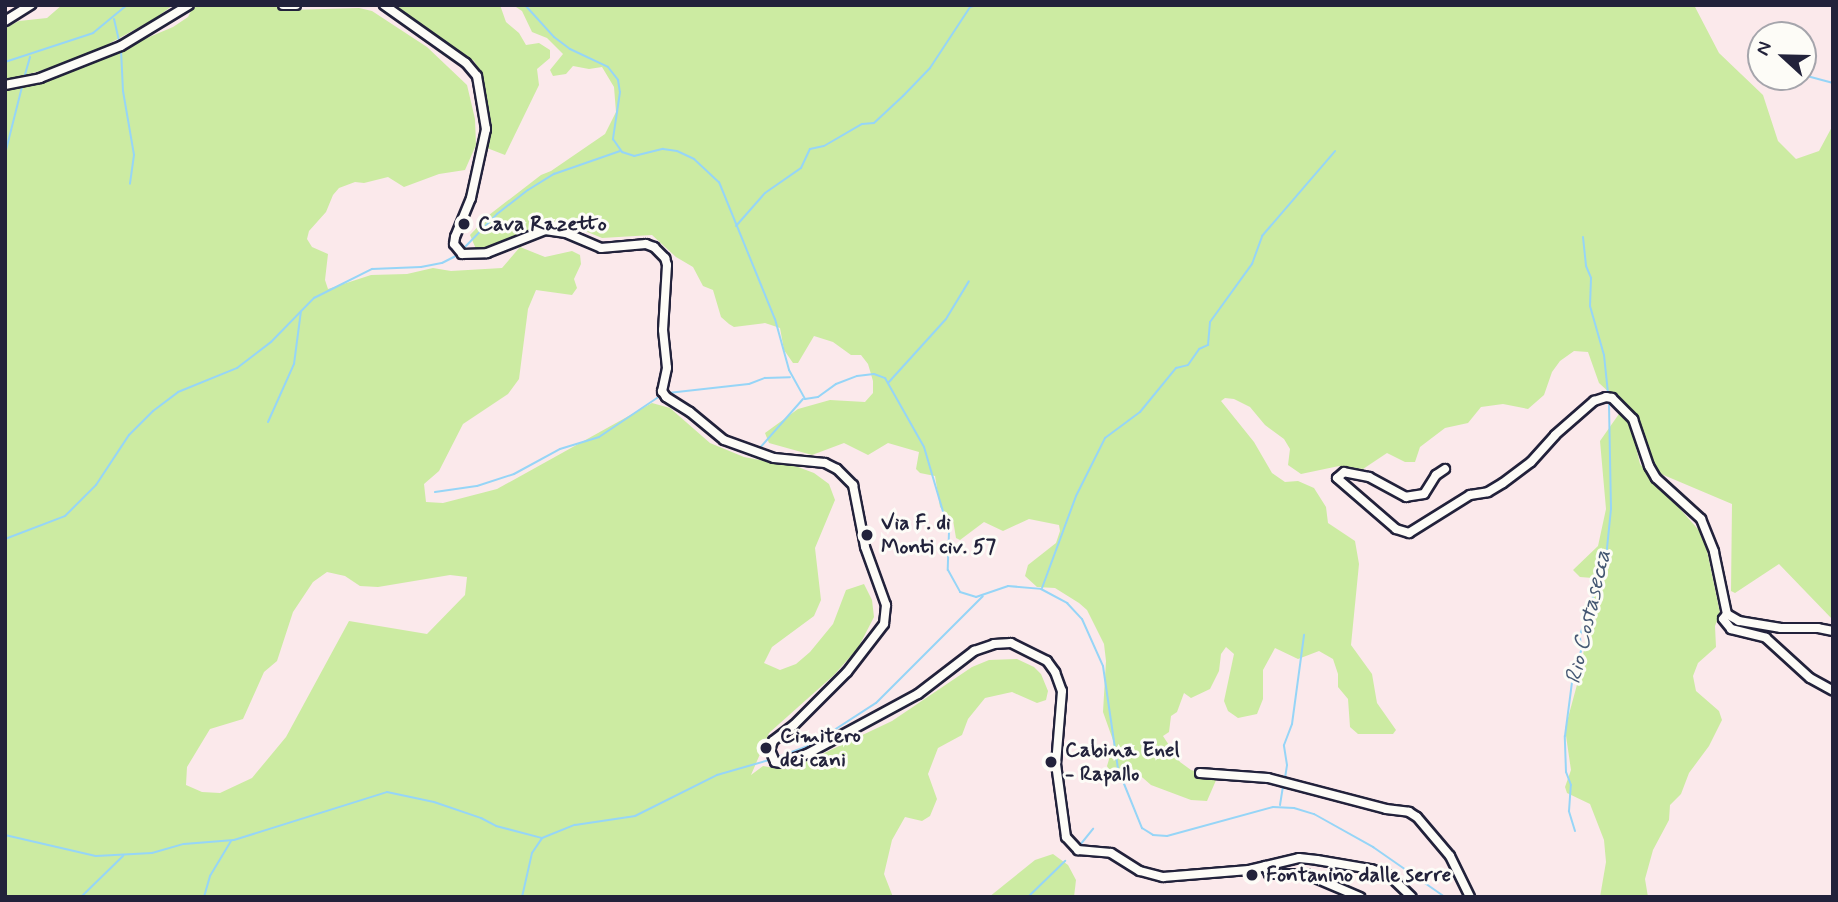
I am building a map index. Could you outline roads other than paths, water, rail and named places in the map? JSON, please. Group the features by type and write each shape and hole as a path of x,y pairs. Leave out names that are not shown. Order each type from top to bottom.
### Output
{"street":[{"path":"5,21 31,5"},
{"path":"5,85 40,78 121,46 188,5"},
{"path":"283,5 296,5"},
{"path":"384,5 466,64 477,76 486,129 471,198 455,237 454,244 462,254 487,253 545,230 566,233 601,248 646,244 654,247 665,258 667,265 663,330 667,368 662,391 666,397 724,440 774,458 825,463 837,469 853,485 865,547 886,606 884,624 847,672 794,725 773,741 770,750 775,762 781,763 807,754 918,694 974,651 994,643 1011,643 1047,661 1055,672 1062,691 1056,764 1066,837 1078,850 1111,853 1140,871 1163,877 1249,870 1299,859 1371,869 1390,876 1412,897"},
{"path":"1445,469 1436,475 1424,494 1406,497 1369,477 1344,472 1337,478 1376,514 1405,534 1470,495 1488,492 1503,483 1531,462 1555,435 1594,401 1605,397 1612,398 1633,419 1648,466 1656,478 1701,519 1714,552 1727,614 1723,622 1731,629 1766,638 1810,678 1833,691"},
{"path":"1727,614 1739,621 1781,628 1818,628 1833,631"},
{"path":"1200,773 1269,778 1387,809 1409,812 1417,817 1450,856 1470,897"},
{"path":"1265,866 1269,874 1306,874 1360,897"}],"waterway":[{"path":"5,62 93,33 127,5"},
{"path":"525,5 554,37 570,49 608,67 618,80 620,92 613,139 622,152 634,156 663,149 677,151 694,159 719,182 775,319 789,370 805,399 818,397 836,384 857,376 874,374 885,378 924,447 949,532 948,570 960,592 976,597 1008,586 1041,589 1067,603 1082,619 1103,666 1118,769 1142,828 1153,835 1167,836 1273,807 1294,808 1314,814 1373,847 1445,897"},
{"path":"736,226 765,193 801,168 810,149 824,146 862,124 874,123 930,68 970,7 977,5"},
{"path":"114,19 120,44"},
{"path":"121,50 123,91 134,155 130,184"},
{"path":"24,78 30,57"},
{"path":"1817,79 1833,83"},
{"path":"5,154 23,83"},
{"path":"463,249 497,214 528,190 554,174 620,151"},
{"path":"1042,588 1076,496 1105,438 1140,412 1176,368 1188,365 1199,349 1208,345 1210,322 1252,264 1262,236 1335,151"},
{"name":"Rio Costasecca","path":"1583,237 1586,266 1591,278 1590,306 1604,355 1608,392"},
{"path":"5,539 65,516 96,485 129,435 153,411 178,392 237,368 271,342 314,298 372,269 421,267 442,263 456,256"},
{"path":"888,383 946,319 969,281"},
{"path":"268,422 294,364 301,311"},
{"path":"668,393 749,384 765,378 790,377"},
{"path":"435,492 477,486 514,474 560,449 599,437 660,396"},
{"path":"758,450 803,399"},
{"name":"Rio Costasecca","path":"1575,831 1569,811 1571,785 1566,772 1565,736 1573,674 1581,651 1580,635 1606,558 1611,509 1609,402"},
{"path":"778,757 811,745 876,703 983,596"},
{"path":"1285,778 1287,765 1284,745 1292,724 1304,635"},
{"path":"522,897 532,853 542,838 575,825 635,816 717,775 769,760"},
{"path":"1280,805 1283,787"},
{"path":"5,835 96,856 152,853 184,844 234,840 387,792 434,802 496,826 542,838"},
{"path":"1080,845 1093,829"},
{"path":"204,897 210,876 231,841"},
{"path":"81,897 123,856"},
{"path":"1028,897 1065,861"},
{"name":"Rio Costasecca","path":"1582,897 1587,897"}],"place":[{"name":"Cava Razetto","path":"464,224"},
{"name":"Via F. di Monti civ. 57","path":"867,535"},
{"name":"Cimitero dei cani","path":"766,748"},
{"name":"Cabina Enel - Rapallo","path":"1051,762"},
{"name":"Fontanino dalle serre","path":"1252,875"}]}
